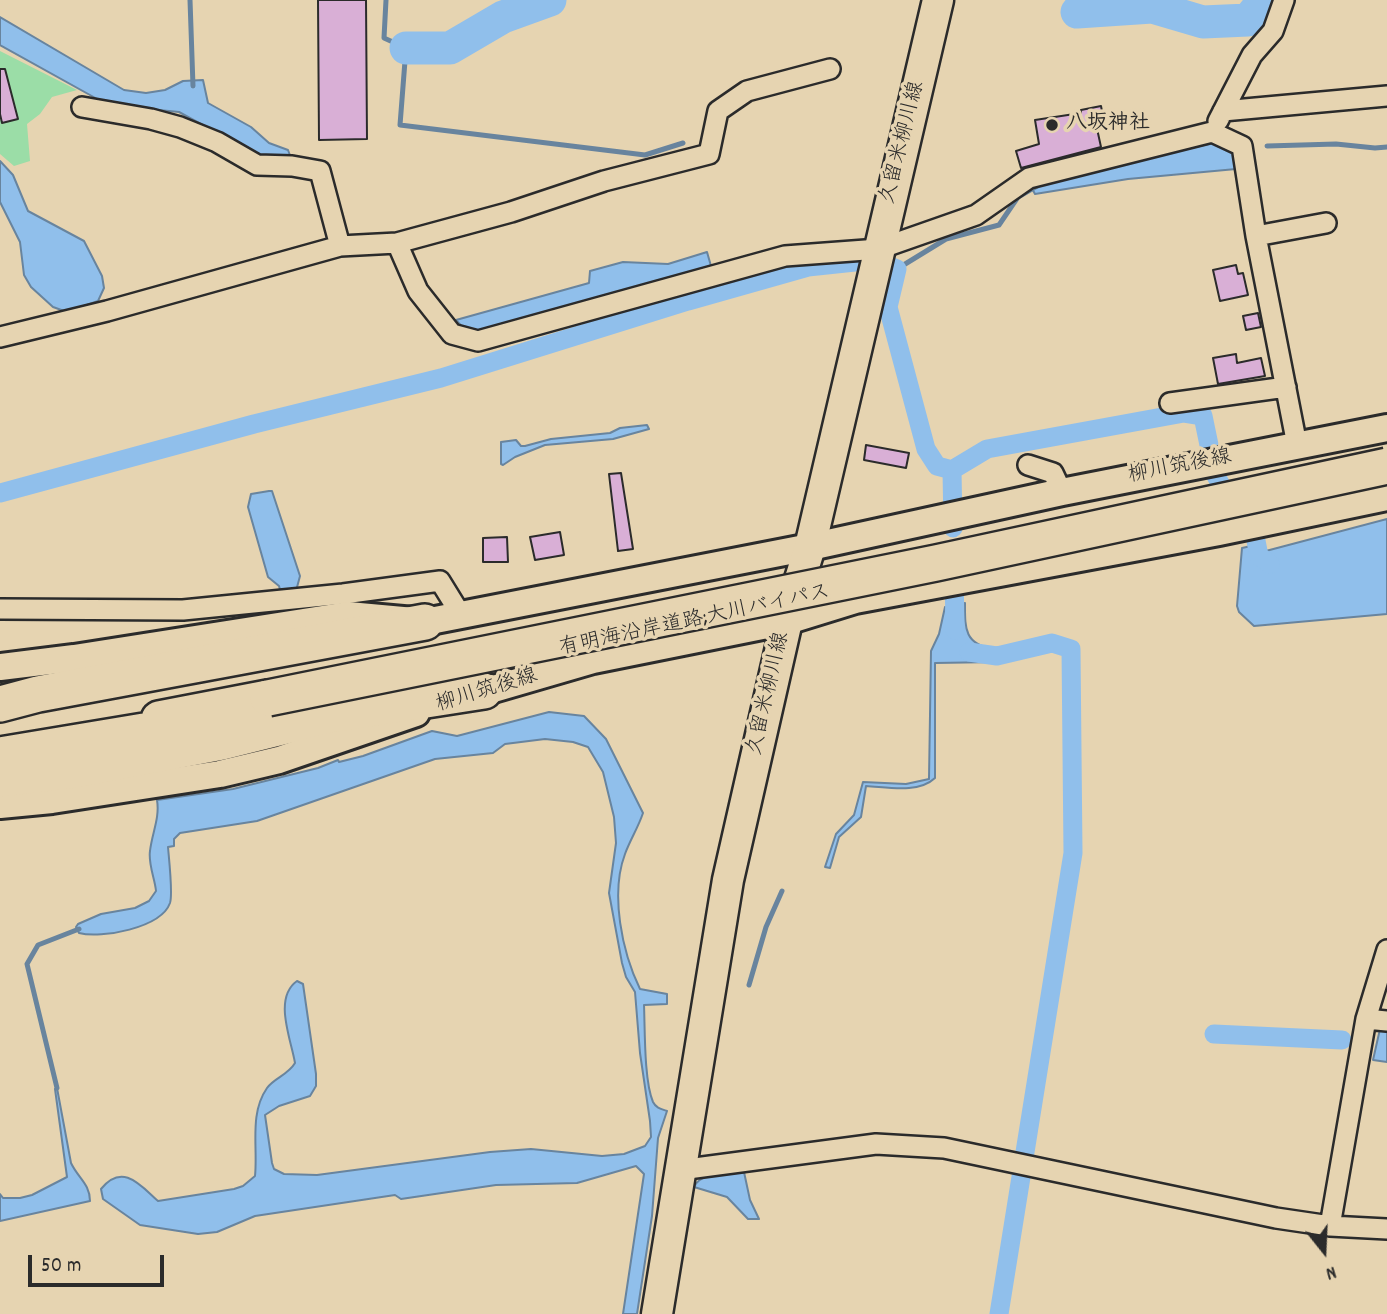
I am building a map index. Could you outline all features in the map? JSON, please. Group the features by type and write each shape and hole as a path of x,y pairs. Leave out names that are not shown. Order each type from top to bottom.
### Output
{"highway":[{"name":"有明海沿岸道路;大川バイパス","path":"0,755 148,731 268,703 1387,466"},
{"name":"有明海沿岸道路;大川バイパス","path":"0,743 268,703 925,575 1387,477"},
{"path":"0,704 37,694 425,622"},
{"path":"0,779 75,770 222,742 330,715 484,691"}],"main road":[{"name":"久留米柳川線","path":"657,1314 728,880 787,621 810,547 938,0"},
{"name":"柳川筑後線","path":"0,667 348,615 425,622 810,547 1062,492 1387,428"},
{"path":"1297,445 1313,512"},
{"path":"1062,492 1098,554"},
{"name":"柳川筑後線","path":"0,805 51,800 232,771 279,760 484,691 593,660 787,621 855,600 1219,532 1387,497"}],"street":[{"path":"1212,132 1252,55 1273,31 1284,0"},
{"path":"0,337 107,311 340,246 397,243 511,212 604,181 709,153 718,111 747,91 830,69"},
{"path":"1223,111 1387,96"},
{"path":"82,107 180,127 217,142 257,165 292,166 320,171 340,246"},
{"path":"397,243 418,291 452,334 478,341 785,256 879,249 976,215 1029,178 1212,132 1242,146 1256,236 1297,445"},
{"path":"1256,236 1326,223"},
{"path":"1170,403 1286,387"},
{"path":"1028,465 1053,473 1062,492"},
{"path":"0,609 183,610 440,581 461,615"},
{"path":"1330,1226 1366,1019 1387,950"},
{"path":"1366,1019 1387,1021"},
{"path":"680,1170 876,1144 944,1148 1276,1218 1330,1226 1387,1229"}],"green space":[{"path":"0,51 77,90 52,97 40,114 27,124 30,161 14,166 0,154"}],"water":[{"path":"0,17 124,90 146,93 165,90 183,81 203,80 208,103 251,127 269,143 288,150 291,158 261,157 179,112 108,105 0,45"},
{"path":"1213,143 1235,153 1236,169 1128,179 1035,194 1030,185"},
{"path":"0,161 13,175 28,211 84,241 102,276 104,288 98,301 67,312 53,307 31,287 24,275 20,242 0,202"},
{"path":"707,252 711,266 483,333 465,330 456,320 589,283 590,271 623,262 668,264"},
{"path":"647,425 649,429 613,439 545,445 501,464 501,442 516,440 521,446 525,446 551,439 610,433 620,428"},
{"path":"272,491 300,576 296,591 281,593 279,586 268,577 248,507 251,494"},
{"path":"1387,519 1387,614 1254,626 1239,612 1237,606 1242,548 1260,544 1262,552"},
{"path":"965,603 966,627 971,639 983,647 993,649 996,662 935,663 935,778 911,788 866,786 861,817 839,837 830,868 825,867 836,834 854,815 863,782 906,784 929,779 931,651 939,634 945,607"},
{"path":"549,712 584,716 606,739 643,813 621,870 618,905 623,941 640,989 667,994 667,1004 644,1005 650,1093 656,1106 667,1111 658,1138 652,1216 637,1314 623,1314 644,1174 636,1166 577,1183 496,1185 401,1199 395,1195 255,1216 217,1232 198,1234 140,1225 103,1199 101,1189 117,1177 138,1183 158,1201 234,1189 243,1186 255,1176 256,1120 261,1098 267,1088 295,1063 285,1008 290,988 297,981 303,984 316,1086 310,1096 279,1106 265,1115 272,1163 274,1169 284,1174 317,1175 531,1149 602,1156 624,1154 645,1146 651,1137 650,1121 635,992 622,963 609,893 616,843 614,817 603,772 588,747 573,742 545,739 505,744 493,753 435,759 257,821 180,833 174,839 174,846 168,847 171,899 164,912 143,925 115,933 79,933 76,927 101,914 135,908 149,901 156,891 150,856 157,819 157,800 233,789 318,768 338,760 339,762 363,756 432,731 457,736"},
{"path":"1380,1029 1387,1029 1387,1062 1373,1060"},
{"path":"57,1088 71,1163 86,1185 90,1201 0,1221 0,1194 3,1198 32,1195 67,1177"},
{"path":"744,1172 750,1200 759,1219 748,1219 727,1197 694,1187 709,1176"}],"building":[{"path":"318,0 366,0 367,139 319,140"},
{"path":"0,69 5,69 18,119 2,123 0,114"},
{"path":"1101,106 1104,122 1096,124 1101,147 1021,168 1016,151 1039,144 1035,120 1081,113 1081,110"},
{"path":"1236,265 1238,274 1243,273 1248,295 1220,301 1213,270"},
{"path":"1258,313 1261,327 1246,330 1243,316"},
{"path":"1236,354 1237,363 1261,358 1265,376 1218,384 1213,358"},
{"path":"866,445 909,453 906,468 864,460"},
{"path":"621,473 633,549 618,551 609,474"},
{"path":"560,532 564,555 535,560 530,537"},
{"path":"507,537 508,562 483,562 483,538"}],"waterway":[{"path":"190,0 193,86"},
{"path":"386,0 384,38 406,48 400,125 645,155 683,143"},
{"path":"406,48 450,48 503,17 550,0"},
{"path":"1077,12 1152,7 1203,22 1248,20 1264,0"},
{"path":"1267,146 1336,144 1387,147"},
{"path":"897,269 946,239 999,225 1018,197 1037,186"},
{"path":"0,493 254,424 441,378 688,301 808,267 855,262"},
{"path":"885,264 897,269 888,307 926,449 937,466 952,470 987,449 1184,413 1203,416 1215,474 1223,489 1247,495 1259,556 1270,564"},
{"path":"952,470 953,528"},
{"path":"954,569 955,630"},
{"path":"969,652 997,656 1052,643 1071,649 1073,853 999,1314"},
{"path":"749,985 766,927 782,891"},
{"path":"57,1088 27,964 38,945 79,929"},
{"path":"1214,1034 1342,1040"}],"place":[{"name":"八坂神社","path":"1052,125"}]}
